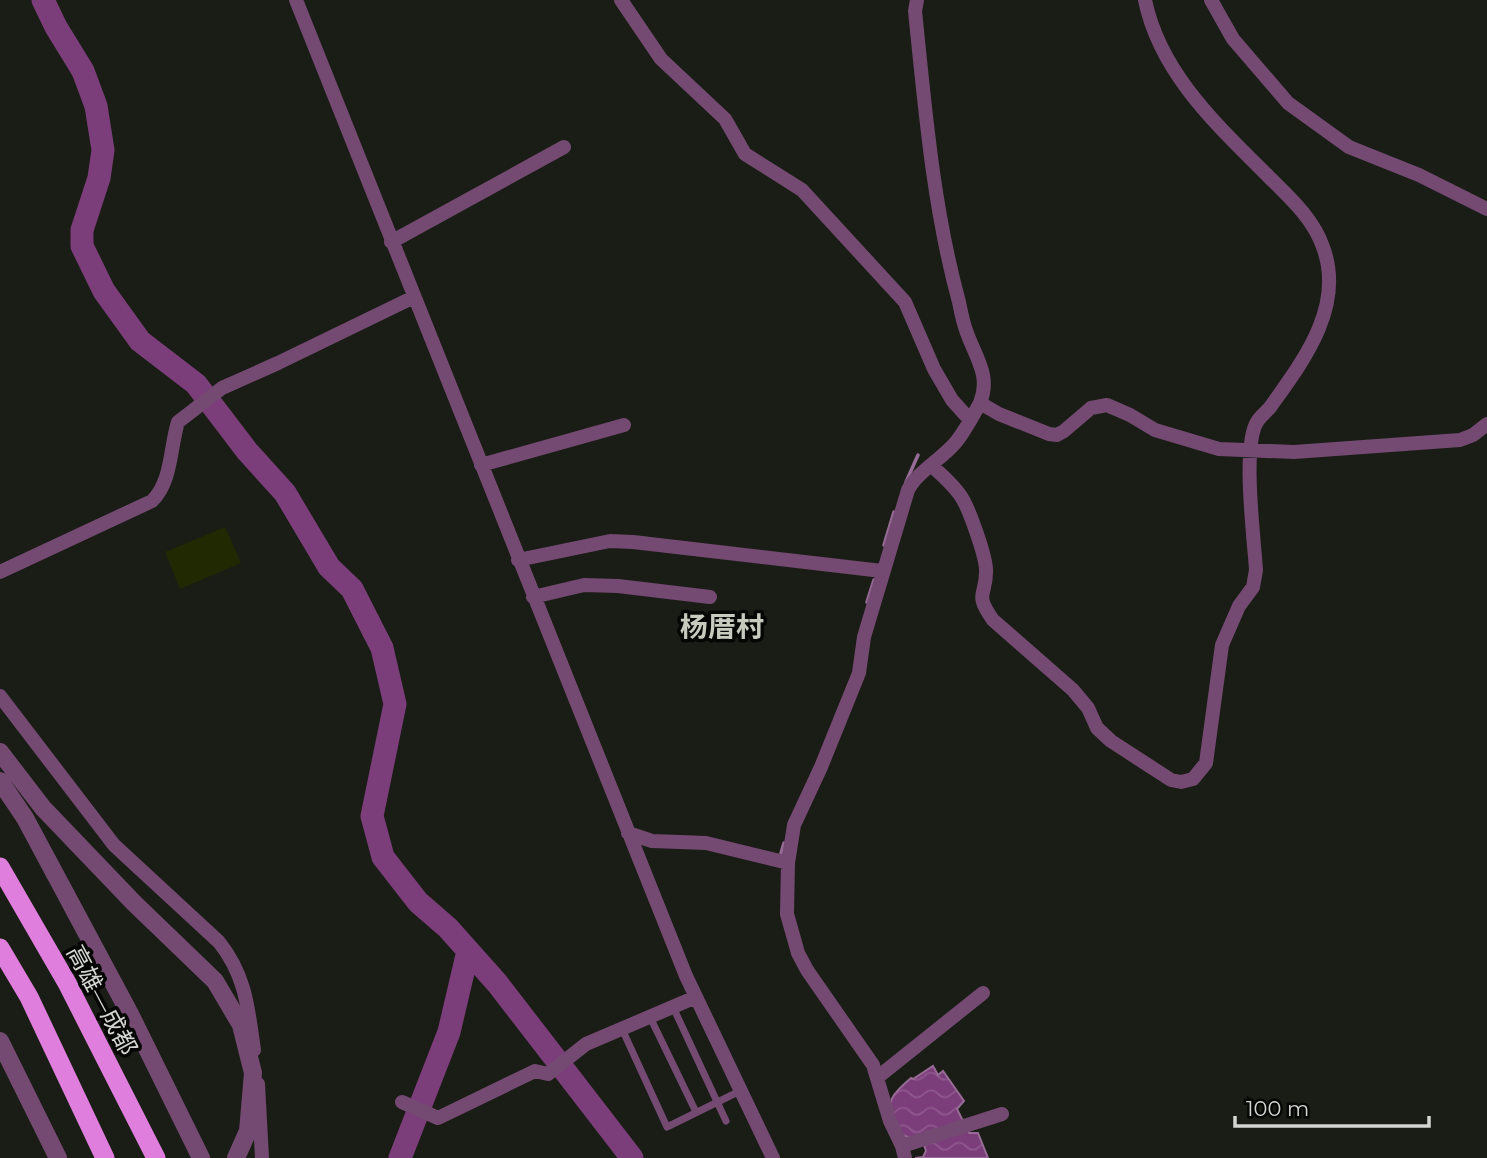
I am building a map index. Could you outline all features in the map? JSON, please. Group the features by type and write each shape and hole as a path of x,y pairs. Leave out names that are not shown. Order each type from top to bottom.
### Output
{"highway":[{"name":"高雄—成都","path":"0,867 67,983 156,1158"},
{"path":"0,948 29,997 104,1158"}],"street":[{"path":"296,0 628,833 696,997 773,1158"},
{"path":"621,0 661,58 725,119 744,154 802,190 905,302 934,369 951,400 970,420"},
{"path":"916,0 929,152 952,276 967,333 983,368 984,393 957,442 932,466 913,479 908,490 860,640 854,671 794,825 788,863 787,914 798,953 807,970 873,1065 890,1121 906,1149 1002,1114"},
{"path":"932,466 962,498 984,557 987,572 981,595 983,607 993,620 1073,690 1088,708 1097,728 1111,741 1171,780 1181,782 1193,779 1206,763 1222,645 1239,606 1252,587 1256,570 1249,451 1257,422 1285,387 1320,329 1329,300 1328,272 1323,247 1311,223 1207,115 1184,85 1149,22 1144,0"},
{"path":"1211,0 1233,39 1288,103 1349,148 1419,175 1487,209"},
{"path":"391,242 564,147"},
{"path":"0,572 152,501 161,493 165,482 177,422 222,388 414,297"},
{"path":"980,403 999,414 1057,435 1091,408 1107,405 1155,430 1219,449 1249,451 1294,452 1460,440 1473,435 1487,424"},
{"path":"481,465 624,425"},
{"path":"518,560 610,541 882,571"},
{"path":"533,597 583,585 618,586 710,597"},
{"path":"0,696 114,845 219,942 232,958 243,982 248,1006 257,1070 262,1158"},
{"path":"0,752 43,808 134,903 215,981 240,1025 254,1073 248,1131 236,1158"},
{"path":"0,780 25,818 123,1002 201,1158"},
{"path":"628,833 652,841 706,843 788,863"},
{"path":"878,1077 983,993"},
{"path":"402,1101 438,1118 535,1071 548,1074 586,1044 696,997"},
{"path":"0,1041 58,1158"}],"lane":[{"path":"673,1007 726,1121"},
{"path":"650,1017 696,1112"},
{"path":"622,1029 667,1127 740,1091"}],"green space":[{"path":"225,527 241,563 180,589 165,552"}],"water":[{"path":"933,1066 938,1075 943,1071 964,1101 957,1109 966,1122 969,1133 978,1133 988,1158 915,1158 923,1157 926,1151 924,1145 899,1133 891,1108 893,1097 911,1078"}],"waterway":[{"path":"43,0 83,71 96,106 103,150 99,178 82,230 82,246 104,291 140,341 196,384 247,451 285,493 329,567 352,589 382,648 395,704 372,816 383,857 418,902 448,928 497,983 632,1158"},
{"path":"906,482 918,455"},
{"path":"884,545 894,512"},
{"path":"867,602 874,580"},
{"path":"781,853 784,843"},
{"path":"400,1158 449,1032 468,951"}],"district":[{"name":"杨厝村","path":"722,627"}]}
